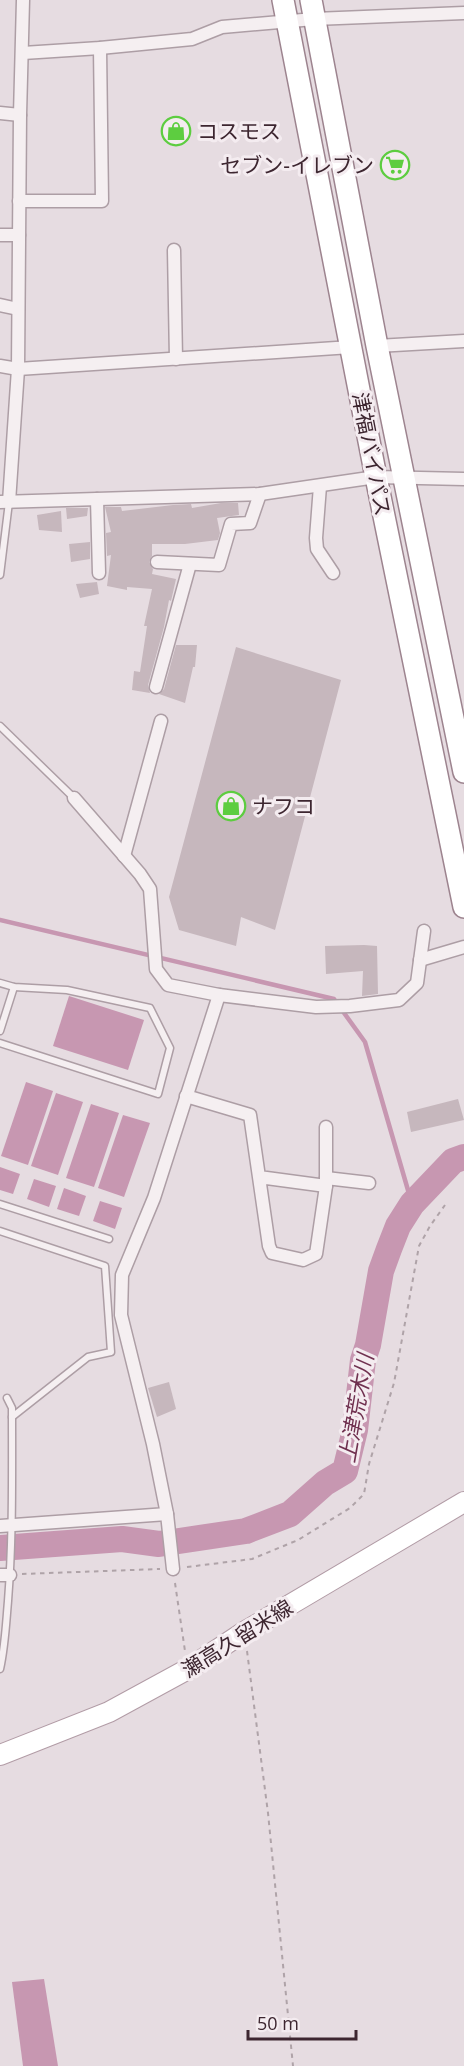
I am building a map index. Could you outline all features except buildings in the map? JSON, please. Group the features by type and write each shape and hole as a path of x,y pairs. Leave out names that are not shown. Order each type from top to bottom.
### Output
{"highway":[{"name":"津福バイパス","path":"283,0 376,477 464,907"},
{"name":"津福バイパス","path":"313,10 377,346 464,772"}],"main road":[{"name":"瀬高久留米線","path":"0,1755 109,1712 188,1669 244,1632 464,1502"}],"street":[{"path":"23,0 18,369 4,502 260,494 376,477 464,479"},
{"path":"23,53 192,39 222,27 287,22 313,10 464,13"},
{"path":"19,201 102,201 100,48"},
{"path":"0,113 20,115"},
{"path":"0,235 19,235"},
{"path":"174,250 176,359"},
{"path":"0,305 18,309"},
{"path":"377,346 464,341"},
{"path":"0,366 18,369 351,347"},
{"path":"320,486 317,549 333,573"},
{"path":"157,562 219,565 231,524 249,523 260,494"},
{"path":"97,499 99,573"},
{"path":"156,687 190,564"},
{"path":"124,856 161,721"},
{"path":"74,798 150,889 156,969 168,986 316,1007 350,1006 399,1000 417,983 424,931"},
{"path":"420,960 464,947"},
{"path":"173,1569 167,1514 153,1444 122,1315 122,1275 154,1198 219,995"},
{"path":"186,1096 250,1115 272,1253 303,1260 316,1254 326,1182 326,1127"},
{"path":"259,1177 369,1183"},
{"path":"6,1526 167,1514"}],"lane":[{"path":"0,575 4,502"},
{"path":"0,726 74,798"},
{"path":"0,983 14,987 67,990 150,1008 170,1048 158,1094 0,1043"},
{"path":"0,1031 14,987"},
{"path":"0,1204 109,1239"},
{"path":"0,1232 105,1266 111,1352 88,1357 12,1418"},
{"path":"0,1669 4,1651 6,1526 12,1418 12,1408 7,1398"}],"path":[{"path":"5,1575 173,1569 252,1558 298,1540 342,1513 364,1494 369,1464 394,1383 419,1246 445,1205"},
{"path":"173,1569 188,1669"},
{"path":"244,1632 268,1813 293,2066"}],"shaded area":[{"path":"69,996 144,1020 128,1070 53,1046"},
{"path":"26,1082 53,1091 28,1165 1,1156"},
{"path":"56,1093 83,1102 58,1175 31,1166"},
{"path":"91,1104 119,1113 94,1187 66,1178"},
{"path":"123,1115 150,1123 124,1197 98,1188"},
{"path":"0,1167 20,1174 13,1194 0,1190"},
{"path":"34,1179 56,1186 49,1207 27,1199"},
{"path":"64,1188 86,1196 79,1216 57,1209"},
{"path":"100,1201 122,1208 115,1229 93,1221"},
{"path":"44,1979 58,2066 23,2066 12,1982"}],"waterway":[{"path":"0,920 334,999 365,1042 412,1204"},
{"name":"上津荒木川","path":"0,1548 122,1539 159,1544 246,1531 290,1514 325,1483 345,1471 355,1430 363,1360 368,1345 381,1271 389,1249 398,1226 412,1204 453,1161 464,1157"}],"place":[{"name":"コスモス","path":"176,131"},
{"name":"セブン-イレブン","path":"395,165"},
{"name":"ナフコ","path":"231,806"}]}
